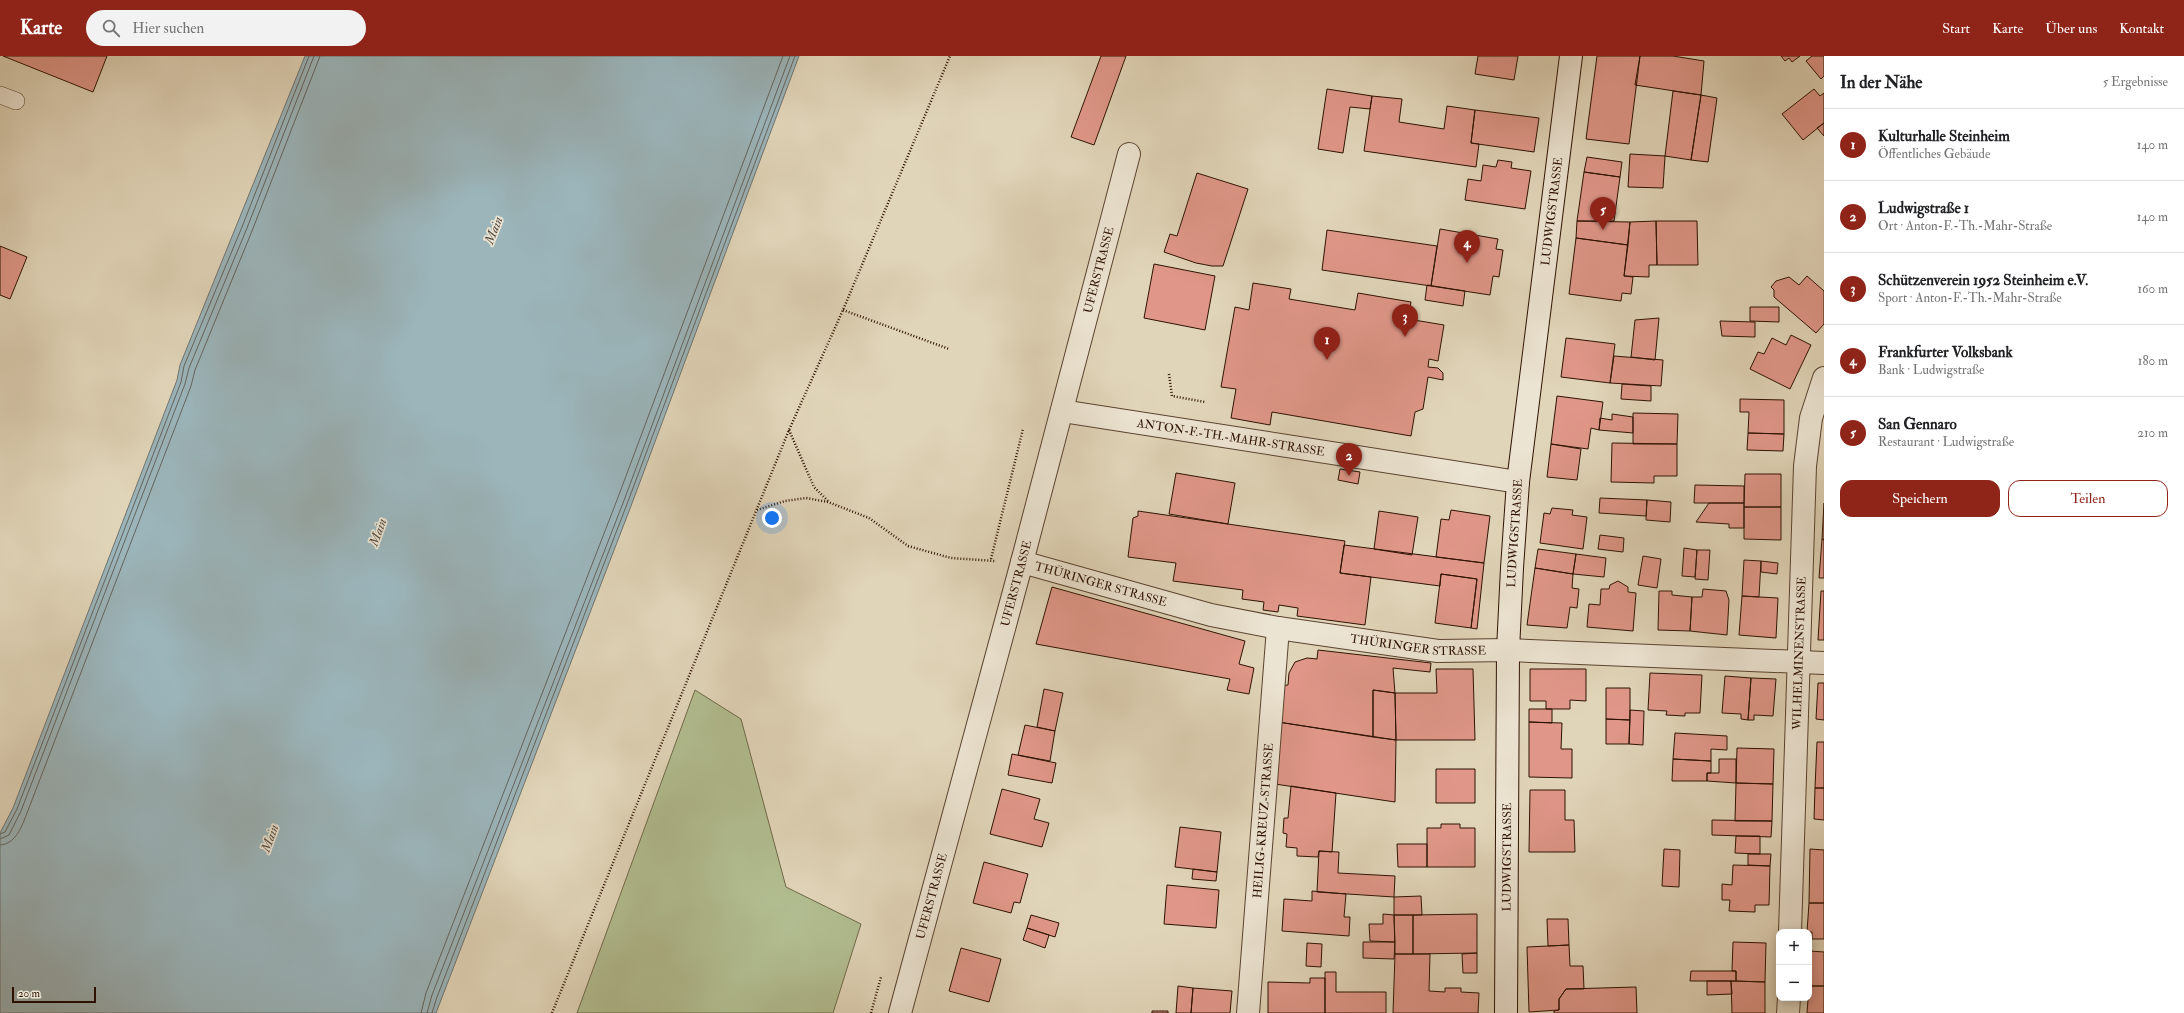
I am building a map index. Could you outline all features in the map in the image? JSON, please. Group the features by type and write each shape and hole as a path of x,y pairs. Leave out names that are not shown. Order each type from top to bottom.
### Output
{"street":[{"name":"LUDWIGSTRASSE","path":"1506,1013 1508,650 1518,482 1571,56"},
{"name":"UFERSTRASSE","path":"900,1013 1022,562 1130,154"},
{"name":"WILHELMINENSTRASSE","path":"1790,929 1806,459 1811,418 1824,378"},
{"name":"ANTON-F.-TH.-MAHR-STRASSE","path":"1062,412 1518,482"},
{"name":"THÜRINGER STRASSE","path":"1022,562 1196,611 1278,628 1438,651 1508,650 1824,663"},
{"name":"HEILIG-KREUZ-STRASSE","path":"1248,1013 1278,628"},
{"path":"1788,1013 1789,1001"}],"lane":[{"path":"0,95 16,101"}],"path":[{"path":"552,1013 789,430 843,310 950,56"},
{"path":"843,310 950,349"},
{"path":"1169,374 1172,396 1205,402"},
{"path":"990,559 1023,429"},
{"path":"789,430 814,487 828,502"},
{"path":"757,510 785,501 806,498 828,502 869,518 908,546 951,558 990,559 997,562"}],"green space":[{"path":"695,690 741,719 786,887 861,924 833,1013 577,1013"}],"water":[{"name":"Main","path":"305,56 799,56 631,506 436,1013 0,1013 0,833 13,808 177,380 180,365"}],"building":[{"path":"3,56 107,56 93,92"},
{"path":"1101,56 1126,56 1094,145 1071,137"},
{"path":"1478,56 1518,56 1514,80 1475,74"},
{"path":"1597,56 1640,56 1629,144 1586,139"},
{"path":"1640,56 1673,56 1704,61 1701,95 1635,85"},
{"path":"1781,56 1800,56 1792,62 1789,58 1785,61"},
{"path":"1812,56 1824,56 1824,76 1821,79 1806,61"},
{"path":"1327,89 1372,96 1370,109 1350,107 1343,153 1318,149"},
{"path":"1814,89 1820,96 1824,93 1824,123 1803,140 1782,114"},
{"path":"1673,91 1701,95 1691,160 1665,156"},
{"path":"1701,95 1717,98 1708,162 1691,160"},
{"path":"1372,96 1402,99 1399,122 1444,129 1447,106 1475,110 1471,143 1479,144 1476,167 1364,151"},
{"path":"1475,110 1539,118 1534,152 1471,143"},
{"path":"1824,123 1824,136 1817,128"},
{"path":"1630,154 1665,156 1663,188 1628,187"},
{"path":"1587,157 1622,162 1620,177 1584,172"},
{"path":"1498,160 1512,162 1511,168 1531,171 1525,209 1465,200 1468,179 1481,181 1483,165 1496,167"},
{"path":"1584,172 1620,177 1614,221 1577,221"},
{"path":"1197,173 1248,189 1223,266 1212,266 1196,263 1164,252 1170,234 1177,236"},
{"path":"1577,221 1630,222 1628,245 1576,238"},
{"path":"1656,221 1697,221 1698,265 1657,265"},
{"path":"1656,221 1657,265 1649,265 1649,277 1624,276 1630,222"},
{"path":"1440,229 1498,239 1496,249 1503,250 1499,277 1493,276 1490,295 1431,286"},
{"path":"1327,230 1437,246 1431,286 1322,270"},
{"path":"1576,238 1628,245 1624,276 1633,277 1631,294 1622,293 1621,301 1569,294"},
{"path":"0,246 27,257 10,299 0,295"},
{"path":"1154,264 1215,276 1205,330 1144,318"},
{"path":"1807,276 1824,291 1824,324 1816,333 1774,297 1774,290 1771,287 1776,281 1789,277 1799,285"},
{"path":"1253,283 1291,289 1289,299 1355,310 1358,293 1411,302 1408,319 1444,325 1438,361 1429,359 1428,367 1438,368 1443,373 1443,380 1428,377 1423,409 1415,412 1411,436 1272,412 1270,425 1231,418 1236,389 1221,387 1235,307 1249,310"},
{"path":"1427,285 1465,291 1463,306 1425,300"},
{"path":"1750,307 1779,307 1779,322 1750,321"},
{"path":"1659,318 1655,360 1631,357 1635,320"},
{"path":"1720,321 1755,322 1755,337 1722,336"},
{"path":"1791,335 1811,345 1790,389 1750,369 1758,352 1764,354 1772,338 1786,345"},
{"path":"1566,338 1615,344 1610,383 1561,377"},
{"path":"1614,356 1663,360 1661,386 1610,383"},
{"path":"1622,384 1651,386 1651,401 1621,399"},
{"path":"1557,396 1603,402 1599,430 1591,428 1588,449 1551,444"},
{"path":"1740,399 1784,400 1784,434 1748,433 1749,412 1740,412"},
{"path":"1633,413 1678,414 1677,444 1633,444"},
{"path":"1612,414 1633,417 1633,433 1599,430 1600,418 1612,420"},
{"path":"1748,433 1784,434 1783,451 1747,450"},
{"path":"1612,443 1677,444 1677,476 1654,476 1654,483 1611,482"},
{"path":"1551,444 1581,449 1577,480 1547,477"},
{"path":"1340,469 1360,472 1358,484 1338,480"},
{"path":"1176,473 1235,483 1228,524 1169,514"},
{"path":"1745,474 1781,474 1781,507 1744,507"},
{"path":"1695,485 1744,486 1744,503 1694,503"},
{"path":"1600,498 1647,500 1646,516 1599,513"},
{"path":"1647,500 1671,502 1670,522 1646,520"},
{"path":"1709,503 1744,503 1744,528 1729,528 1729,524 1696,522"},
{"path":"1824,503 1824,540 1822,539"},
{"path":"1744,507 1781,507 1781,540 1744,539"},
{"path":"1552,508 1573,510 1572,515 1587,517 1583,549 1540,543 1544,513 1550,514"},
{"path":"1451,510 1490,516 1484,563 1436,557 1441,519 1449,520"},
{"path":"1138,511 1345,541 1340,573 1371,577 1365,625 1297,616 1298,608 1279,605 1278,612 1263,610 1264,602 1242,599 1243,590 1173,581 1176,563 1128,557 1133,518 1138,516"},
{"path":"1379,511 1418,517 1412,555 1374,549"},
{"path":"1600,535 1624,538 1623,552 1598,549"},
{"path":"1822,539 1824,540 1824,578 1819,578"},
{"path":"1344,545 1484,563 1477,629 1471,628 1477,579 1441,574 1440,586 1340,573"},
{"path":"1684,548 1697,550 1695,577 1682,576"},
{"path":"1538,549 1576,554 1573,574 1535,568"},
{"path":"1697,550 1710,550 1708,580 1695,579"},
{"path":"1576,554 1606,558 1604,577 1573,574"},
{"path":"1643,556 1661,559 1657,588 1638,585"},
{"path":"1744,560 1761,561 1759,597 1742,596"},
{"path":"1761,561 1778,563 1777,574 1761,572"},
{"path":"1535,568 1573,574 1572,588 1579,589 1577,608 1570,607 1567,628 1527,625"},
{"path":"1441,574 1477,579 1471,628 1435,623"},
{"path":"1618,581 1628,587 1628,592 1636,593 1633,631 1587,627 1589,604 1600,605 1601,589 1609,589 1610,585"},
{"path":"1052,587 1245,641 1239,664 1254,668 1249,694 1227,690 1230,679 1036,644"},
{"path":"1703,589 1726,591 1729,600 1727,635 1690,631 1692,597 1702,597"},
{"path":"1659,591 1672,591 1672,595 1692,597 1690,631 1658,630"},
{"path":"1821,591 1824,591 1824,640 1818,640"},
{"path":"1742,596 1778,598 1776,638 1739,635"},
{"path":"1318,650 1431,663 1430,672 1393,668 1395,693 1373,690 1373,737 1278,722 1278,686 1288,685 1289,673 1295,662 1307,658 1317,659"},
{"path":"1436,669 1473,669 1475,740 1396,740 1395,693 1437,693"},
{"path":"1530,669 1586,669 1586,701 1570,700 1570,709 1546,709 1546,701 1530,701"},
{"path":"1650,673 1702,675 1700,713 1685,713 1685,716 1666,715 1667,711 1648,710"},
{"path":"1725,676 1751,678 1748,720 1741,719 1741,714 1722,713"},
{"path":"1751,678 1776,679 1773,716 1754,715 1754,720 1748,720"},
{"path":"1818,683 1824,683 1824,720 1816,719"},
{"path":"1606,688 1630,688 1630,720 1606,719"},
{"path":"1044,689 1063,693 1055,731 1037,727"},
{"path":"1373,690 1395,693 1396,740 1373,737"},
{"path":"1529,709 1552,709 1552,723 1529,722"},
{"path":"1630,710 1644,711 1643,745 1629,744"},
{"path":"1606,719 1630,720 1629,744 1606,744"},
{"path":"1278,722 1396,740 1395,802 1275,784"},
{"path":"1529,722 1562,723 1561,749 1572,749 1572,778 1529,777"},
{"path":"1025,725 1055,731 1050,761 1018,755"},
{"path":"1675,733 1727,736 1727,750 1711,749 1711,761 1673,759"},
{"path":"1817,742 1824,742 1824,788 1815,788"},
{"path":"1737,748 1774,749 1773,784 1736,783"},
{"path":"1012,754 1056,763 1052,783 1008,775"},
{"path":"1673,759 1711,761 1711,773 1707,773 1707,781 1672,781"},
{"path":"1719,759 1736,759 1736,783 1707,781 1707,773 1719,773"},
{"path":"1436,769 1475,769 1475,803 1436,803"},
{"path":"1736,783 1773,784 1772,821 1735,821"},
{"path":"1291,786 1336,793 1332,852 1319,851 1318,857 1297,856 1297,848 1286,847 1287,834 1283,833 1284,818 1288,818"},
{"path":"1815,788 1824,788 1824,820 1814,819"},
{"path":"1002,789 1040,799 1034,819 1049,823 1042,847 990,834"},
{"path":"1530,790 1565,790 1565,820 1574,820 1575,852 1529,852"},
{"path":"1712,820 1772,821 1771,837 1712,835"},
{"path":"1441,824 1460,824 1460,828 1475,828 1475,867 1427,867 1427,828 1441,828"},
{"path":"1180,827 1221,832 1217,872 1175,867"},
{"path":"1736,836 1760,836 1760,854 1735,853"},
{"path":"1397,844 1427,844 1427,867 1398,867"},
{"path":"1664,849 1680,850 1679,887 1662,886"},
{"path":"1810,849 1824,850 1824,903 1809,903"},
{"path":"1319,851 1339,852 1338,873 1395,876 1394,897 1317,892"},
{"path":"1748,854 1771,854 1770,866 1748,865"},
{"path":"984,862 1028,874 1020,903 1014,902 1011,913 973,903"},
{"path":"1733,865 1770,866 1769,905 1755,905 1755,912 1729,911 1730,900 1722,900 1722,884 1732,885"},
{"path":"1193,869 1217,872 1216,881 1192,879"},
{"path":"1167,885 1219,890 1216,928 1164,924"},
{"path":"1312,891 1346,894 1344,917 1350,917 1349,936 1282,931 1284,899 1312,901"},
{"path":"1421,896 1422,915 1394,915 1394,897"},
{"path":"1809,903 1824,903 1824,939 1812,939 1812,929 1807,929"},
{"path":"1383,914 1394,915 1395,942 1370,941 1369,924 1383,924"},
{"path":"1477,914 1477,953 1413,954 1413,915"},
{"path":"1031,915 1059,923 1055,937 1027,928"},
{"path":"1394,915 1413,915 1413,954 1395,954"},
{"path":"1547,919 1568,919 1569,945 1548,946"},
{"path":"1027,928 1049,935 1045,948 1023,940"},
{"path":"1363,942 1395,942 1394,959 1363,958"},
{"path":"1733,942 1766,943 1765,982 1736,981 1736,971 1732,971"},
{"path":"1307,943 1322,944 1321,967 1306,966"},
{"path":"1569,945 1570,966 1583,966 1584,989 1566,989 1559,999 1559,1010 1529,1012 1527,947"},
{"path":"961,948 1001,959 989,1002 949,991"},
{"path":"1812,951 1824,952 1824,986 1812,986"},
{"path":"1477,953 1477,973 1463,973 1462,954"},
{"path":"1395,954 1430,954 1429,991 1445,992 1445,988 1461,988 1461,992 1479,993 1478,1013 1393,1013"},
{"path":"1691,971 1736,971 1736,981 1690,981"},
{"path":"1325,972 1336,972 1336,992 1386,992 1386,1013 1325,1013"},
{"path":"1310,978 1325,978 1325,1013 1268,1013 1268,982 1310,983"},
{"path":"1707,981 1731,981 1732,994 1707,995"},
{"path":"1731,981 1765,982 1765,1013 1732,1013"},
{"path":"1178,986 1193,988 1191,1013 1176,1013"},
{"path":"1812,986 1824,986 1824,1013 1807,1013 1808,1001 1812,1001"},
{"path":"1636,987 1637,1013 1554,1013 1554,1011 1559,1010 1559,999 1566,989"},
{"path":"1193,988 1232,991 1230,1013 1191,1013"},
{"path":"1152,1011 1168,1011 1168,1013 1152,1013"}],"place":[{"name":"San Gennaro","path":"1603,230"},
{"name":"Frankfurter Volksbank","path":"1467,263"},
{"name":"Schützenverein 1952 Steinheim e.V.","path":"1405,337"},
{"name":"Kulturhalle Steinheim","path":"1327,360"},
{"name":"Ludwigstraße 1","path":"1349,476"}]}
